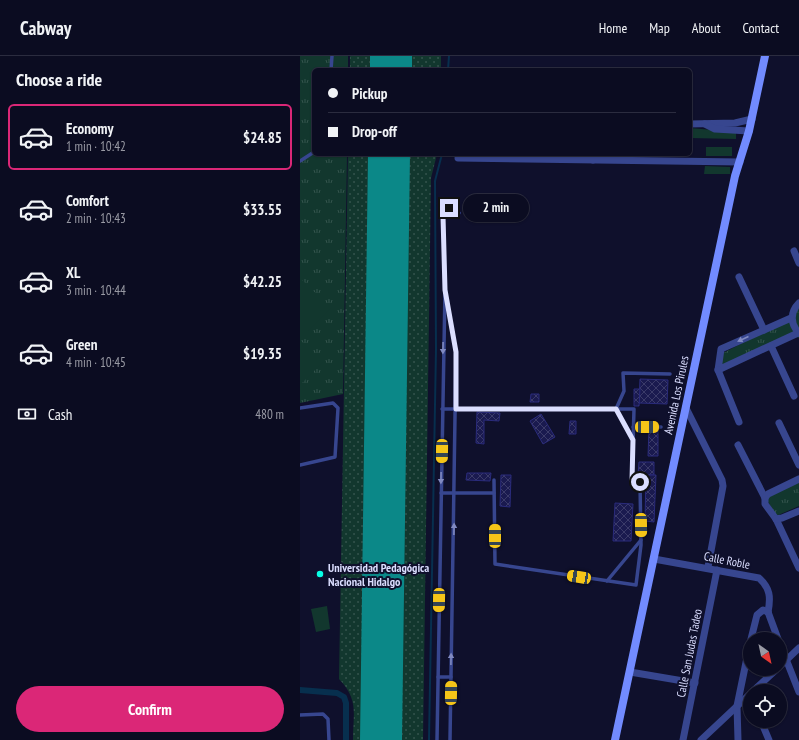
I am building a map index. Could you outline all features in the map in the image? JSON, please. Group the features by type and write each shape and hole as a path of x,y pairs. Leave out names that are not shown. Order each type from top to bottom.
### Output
{"street":[{"name":"Avenida Los Pirules","path":"615,740 735,176 749,131 766,56"},
{"path":"692,124 735,123 752,119"},
{"path":"705,124 715,129 749,131"},
{"path":"458,158 595,156 740,162"},
{"path":"794,251 799,263"},
{"path":"739,277 764,330"},
{"path":"718,370 799,333 793,326 791,318 793,310 799,303"},
{"path":"739,422 718,370 721,349 791,318"},
{"path":"771,346 794,396"},
{"path":"686,408 722,480 723,486 708,568"},
{"path":"779,423 799,465"},
{"path":"738,445 765,498 765,504 776,519 799,568"},
{"path":"765,498 768,494 799,479"},
{"path":"776,519 799,511"},
{"name":"Calle Roble","path":"654,559 759,578 769,591 768,612"},
{"name":"Calle San Judas Tadeo","path":"684,740 717,570"},
{"path":"753,632 757,615 762,610 768,612 775,632"},
{"path":"787,659 799,648"},
{"path":"787,662 799,692"},
{"path":"630,672 695,683"},
{"path":"738,740 737,706 743,676"},
{"path":"761,684 770,676"},
{"path":"701,740 743,701"},
{"path":"764,728 769,740"}],"lane":[{"path":"331,68 332,56"},
{"path":"300,161 312,153"},
{"path":"437,740 445,290 443,216 444,210 449,208 459,213"},
{"path":"445,290 456,352 450,740"},
{"path":"616,409 624,391 623,373 670,374"},
{"path":"300,408 333,403 338,408 335,457 300,465"},
{"path":"442,409 634,409 632,480 640,482 641,539 636,585 495,564 494,480"},
{"path":"616,409 633,440"},
{"path":"633,427 661,427"},
{"path":"441,493 494,493"},
{"path":"607,581 641,539"},
{"path":"438,677 451,677"},
{"path":"300,715 323,714 328,719 329,740"}],"green space":[{"path":"300,56 348,56 348,68 312,68 312,156 347,156 343,394 300,403"},
{"path":"350,56 378,56 378,68 350,68"},
{"path":"403,56 441,56 441,68 403,68"},
{"path":"692,128 736,132 736,139 692,138"},
{"path":"706,147 732,147 732,156 706,156"},
{"path":"348,156 377,156 368,740 353,740 354,707 350,694 339,679"},
{"path":"402,156 436,156 431,178 423,740 392,740"},
{"path":"705,166 730,167 730,174 704,174"},
{"path":"300,278 331,308 308,331 300,324"},
{"path":"799,303 799,338 795,336 719,368 721,354 788,320"},
{"path":"300,340 323,362 300,385"},
{"path":"799,480 799,506 776,516 766,498"},
{"path":"327,606 330,629 316,632 311,609"}],"building":[{"path":"640,379 668,380 667,404 639,403"},
{"path":"634,389 640,389 639,406 634,406"},
{"path":"531,394 539,394 539,402 530,402"},
{"path":"477,412 500,413 499,421 484,420 484,444 476,443"},
{"path":"541,414 555,437 543,444 530,421"},
{"path":"570,421 576,421 576,434 569,434"},
{"path":"649,429 658,430 658,456 648,456"},
{"path":"639,462 654,462 654,475 638,475"},
{"path":"467,473 491,473 490,481 466,480"},
{"path":"501,475 511,475 510,507 500,506"},
{"path":"646,475 656,475 654,522 645,521"},
{"path":"615,503 633,504 631,541 613,541"}],"waterway":[{"path":"448,68 449,56"},
{"path":"429,740 436,349 435,181 441,156"},
{"path":"300,690 337,693 344,697 346,703 346,740"}],"runway":[{"path":"391,56 391,68"},
{"path":"381,740 389,156"}],"place":[{"name":"Universidad Pedagógica Nacional Hidalgo","path":"320,574"}],"route":[{"path":"449,208 444,210 443,216 445,290 456,352 456,409 616,409 633,440 632,480 640,482"}]}
